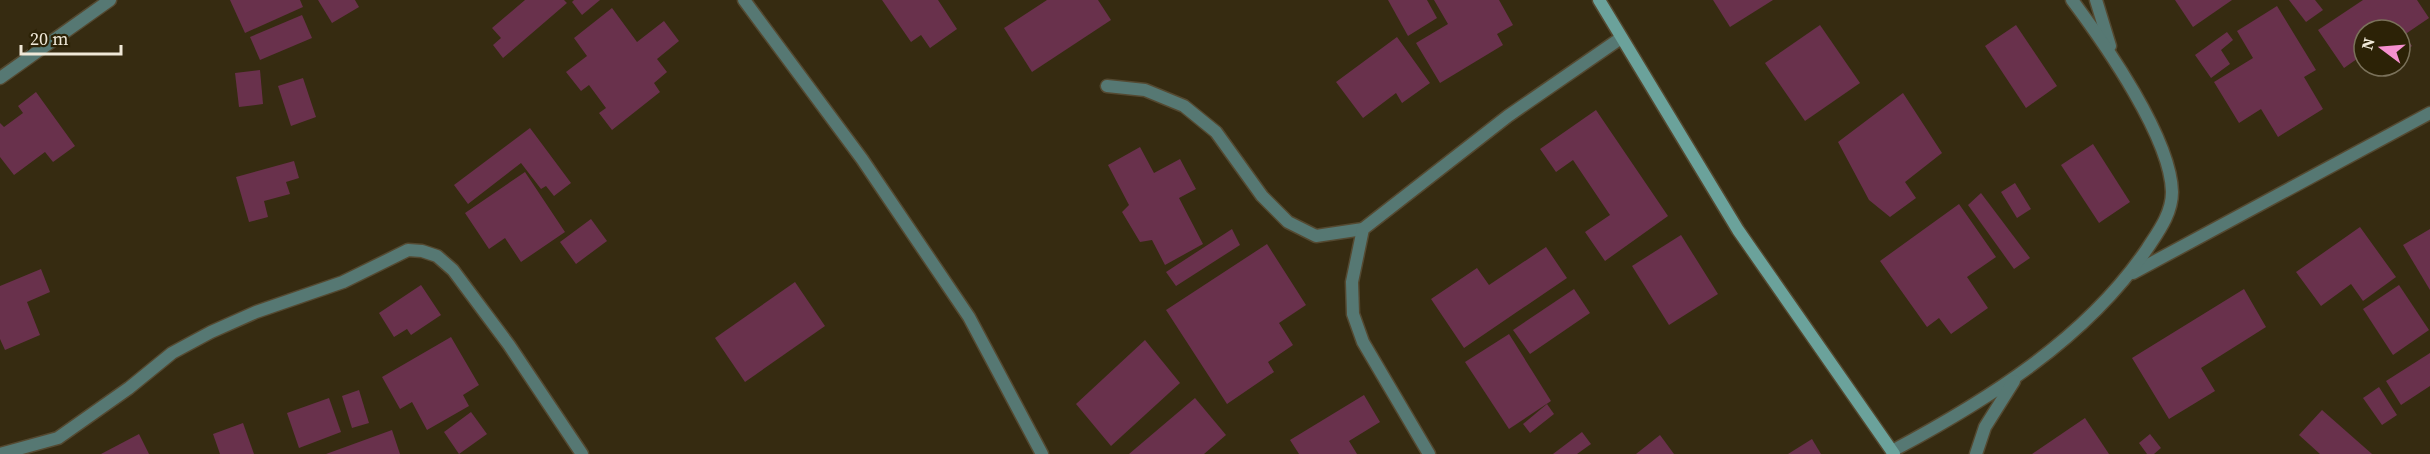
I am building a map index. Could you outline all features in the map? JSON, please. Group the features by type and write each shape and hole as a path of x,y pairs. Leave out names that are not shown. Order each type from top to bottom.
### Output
{"street":[{"path":"0,78 110,0"},
{"path":"744,0 862,159 969,317 1042,454"},
{"path":"1599,0 1738,230 1893,453 2017,376 2096,309 2129,275 2164,223 2172,194 2170,167 2113,56 2072,0"},
{"path":"2096,0 2113,56"},
{"path":"1107,86 1145,90 1184,106 1216,132 1262,196 1288,222 1317,236 1363,229 1508,116 1621,38"},
{"path":"2129,275 2430,113"},
{"path":"1363,229 1352,282 1353,314 1363,342 1429,454"},
{"path":"0,454 58,438 129,388 172,353 211,332 256,312 343,282 408,250 422,251 437,256 453,270 509,345 582,454"},
{"path":"1976,454 1985,428 2017,376"}],"building":[{"path":"230,0 300,0 303,7 245,33"},
{"path":"318,0 355,0 359,7 332,23"},
{"path":"525,0 564,0 567,3 503,58 493,45 501,38 492,28"},
{"path":"574,0 600,0 582,15 572,2"},
{"path":"882,0 938,0 957,29 930,48 921,35 911,42"},
{"path":"1047,0 1098,0 1111,20 1032,72 1004,28"},
{"path":"1388,0 1427,0 1437,18 1408,36"},
{"path":"1434,0 1499,0 1513,25 1497,34 1503,45 1440,83 1416,43 1448,24"},
{"path":"1713,0 1773,0 1730,27"},
{"path":"2175,0 2232,0 2193,27"},
{"path":"2289,0 2315,0 2323,10 2306,22"},
{"path":"2363,0 2417,0 2429,18 2412,30 2412,18 2352,18 2352,62 2344,68 2318,30"},
{"path":"2277,6 2316,70 2304,77 2323,109 2278,137 2261,109 2239,123 2214,82 2253,58 2237,31"},
{"path":"612,8 637,42 664,21 679,41 657,59 667,72 654,83 660,92 612,130 599,113 606,108 589,85 581,91 566,72 587,56 574,38"},
{"path":"302,15 312,38 260,60 250,37"},
{"path":"1820,25 1860,83 1805,121 1765,63"},
{"path":"2016,25 2057,86 2026,108 1985,46"},
{"path":"2227,32 2233,40 2221,50 2230,64 2211,78 2195,55"},
{"path":"1397,37 1430,83 1402,103 1396,93 1363,118 1336,82"},
{"path":"260,70 263,104 239,107 235,73"},
{"path":"303,78 316,117 291,126 278,86"},
{"path":"36,92 75,146 53,162 45,152 14,175 0,157 0,123 4,127 23,113 18,106"},
{"path":"1903,93 1942,153 1905,182 1916,198 1890,217 1869,200 1838,142"},
{"path":"1596,110 1668,216 1605,261 1585,232 1610,215 1573,160 1556,172 1540,149"},
{"path":"530,128 571,183 554,196 546,186 541,189 521,163 468,204 454,185"},
{"path":"2093,144 2130,202 2099,223 2061,165"},
{"path":"1140,147 1154,173 1180,159 1196,189 1179,198 1203,244 1165,265 1152,240 1140,242 1122,212 1129,205 1108,165"},
{"path":"294,161 299,178 286,182 290,194 264,201 268,217 249,222 236,177"},
{"path":"525,172 565,232 521,262 505,238 489,249 465,213"},
{"path":"2015,183 2031,209 2017,218 2001,192"},
{"path":"1981,193 2030,258 2014,269 1968,205"},
{"path":"1959,204 1996,257 1967,277 1988,308 1951,334 1939,318 1927,327 1880,261"},
{"path":"591,219 607,241 576,264 560,242"},
{"path":"2360,227 2396,277 2363,301 2351,284 2321,306 2296,272"},
{"path":"1232,229 1240,245 1176,286 1166,272"},
{"path":"2430,229 2430,290 2403,245"},
{"path":"1681,235 1718,294 1669,325 1632,266"},
{"path":"1267,244 1306,305 1279,323 1293,345 1268,362 1274,372 1227,404 1166,310"},
{"path":"1546,247 1567,278 1464,348 1431,299 1477,268 1489,285"},
{"path":"41,269 50,292 27,302 40,335 5,350 0,339 0,286"},
{"path":"795,282 825,326 745,382 715,338"},
{"path":"421,285 441,315 411,335 407,329 394,337 379,313"},
{"path":"2399,285 2429,330 2393,355 2363,309"},
{"path":"1574,289 1590,313 1530,354 1513,330"},
{"path":"2244,289 2266,327 2201,368 2215,391 2169,419 2132,358"},
{"path":"1509,334 1551,401 1509,429 1465,362"},
{"path":"451,337 479,385 463,395 469,406 427,430 412,402 400,409 382,377"},
{"path":"1145,340 1180,383 1111,446 1076,404"},
{"path":"2430,353 2430,386 2401,405 2386,381"},
{"path":"2379,387 2397,415 2382,425 2363,398"},
{"path":"359,390 369,423 352,428 342,396"},
{"path":"1364,395 1380,422 1349,441 1357,454 1299,454 1290,440"},
{"path":"329,398 341,432 299,448 287,413"},
{"path":"1195,398 1226,435 1204,454 1129,454"},
{"path":"1547,404 1554,414 1530,433 1523,424"},
{"path":"2322,410 2372,454 2320,454 2299,435"},
{"path":"471,412 487,434 459,454 444,432"},
{"path":"2085,418 2109,454 2032,454"},
{"path":"243,423 254,454 220,454 213,434"},
{"path":"392,430 400,454 326,454"},
{"path":"1582,432 1591,444 1577,454 1553,454"},
{"path":"139,434 149,454 101,454"},
{"path":"2150,434 2161,448 2154,454 2147,454 2139,443"},
{"path":"1660,435 1674,454 1636,454"},
{"path":"1812,439 1821,454 1788,454"}]}
